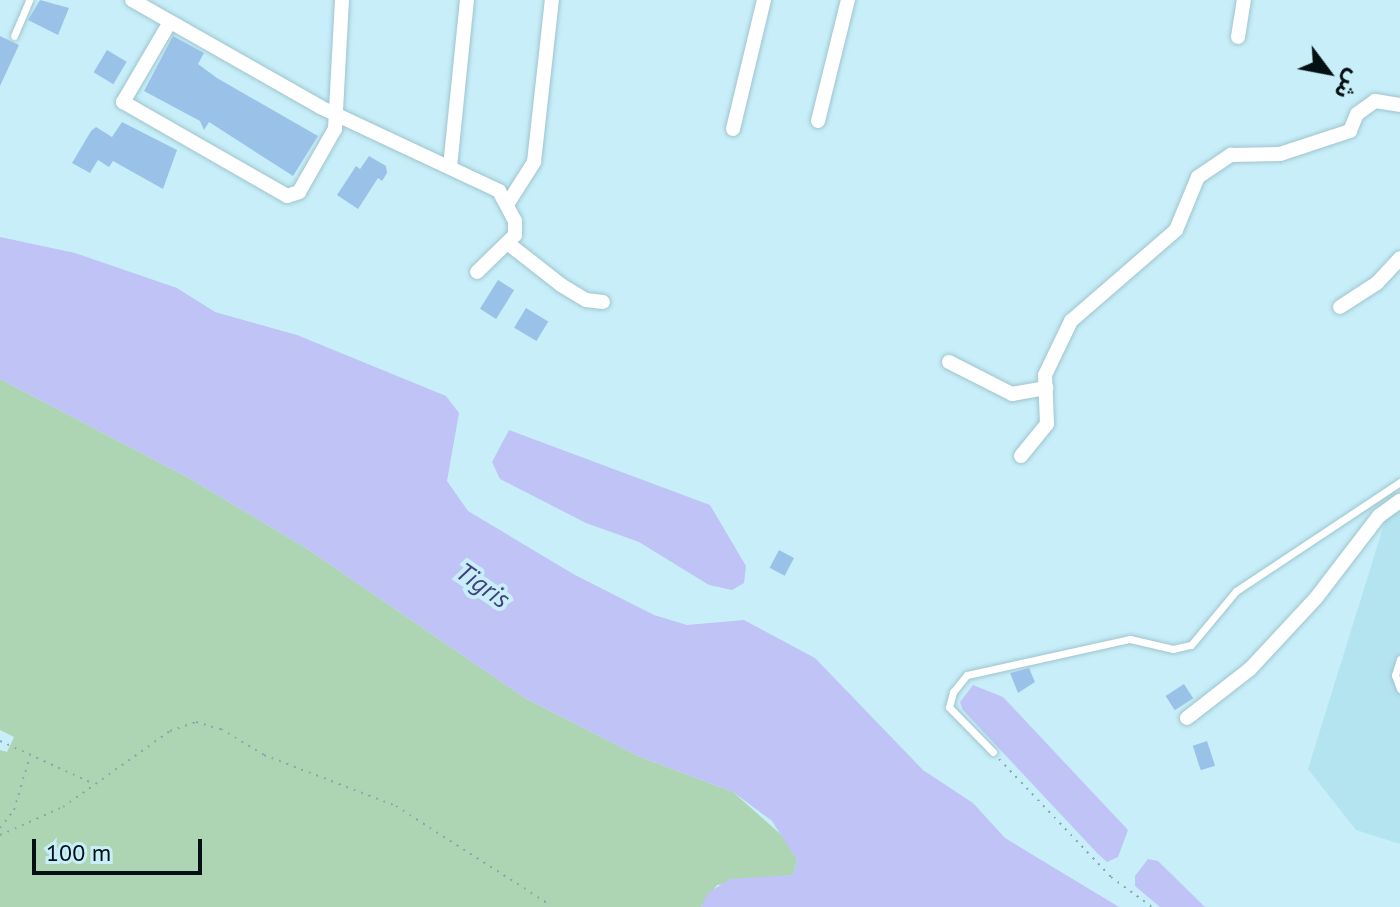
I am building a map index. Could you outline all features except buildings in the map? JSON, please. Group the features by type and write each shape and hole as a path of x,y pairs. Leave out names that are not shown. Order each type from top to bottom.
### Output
{"street":[{"path":"132,0 338,115 493,187 508,203 516,226 510,245 477,272"},
{"path":"170,22 123,102 280,195 299,192 338,115 342,0"},
{"path":"450,167 467,0"},
{"path":"508,203 534,162 552,0"},
{"path":"733,129 764,0"},
{"path":"818,121 848,0"},
{"path":"1238,37 1244,0"},
{"path":"1021,456 1047,424 1045,375 1071,321 1176,230 1198,177 1215,164 1239,153 1306,148 1350,131 1357,114 1375,101 1400,105"},
{"path":"510,245 561,285 586,300 603,302"},
{"path":"1340,307 1377,283 1400,258"},
{"path":"949,362 1012,394 1046,388"},
{"path":"1187,718 1250,669 1316,598 1379,516 1400,501"}],"lane":[{"path":"14,36 29,0"},
{"path":"993,752 949,707 953,692 967,675 1130,639 1173,649 1191,645 1236,591 1400,482"},
{"path":"1400,659 1395,675 1400,689"}],"path":[{"path":"0,835 63,807 92,782 170,731 196,722 209,725 264,755 396,806 550,905"},
{"path":"0,741 92,782"},
{"path":"993,752 1111,877 1152,907"},
{"path":"0,828 14,810 30,754"}],"shaded area":[{"path":"1396,510 1400,511 1400,844 1356,830 1308,769 1385,521"}],"green space":[{"path":"0,379 189,478 306,548 525,698 638,756 733,792 785,838 797,860 793,875 717,885 701,907 0,907 0,750 7,752 14,737 0,730"}],"water":[{"name":"Tigris","path":"0,237 75,253 177,288 215,312 297,335 446,396 459,413 447,481 468,511 575,575 654,615 687,625 744,620 815,658 923,770 973,803 1005,838 1119,907 701,907 708,893 730,879 793,875 797,860 772,821 733,792 638,756 525,698 306,548 189,478 0,379"},
{"path":"509,430 710,505 746,566 744,583 732,590 709,585 639,542 586,523 500,479 492,462"},
{"path":"973,685 1003,697 1128,830 1118,857 1107,862 1098,854 963,710 960,702"},
{"path":"1148,859 1158,861 1205,907 1160,907 1135,886 1135,876"}]}
